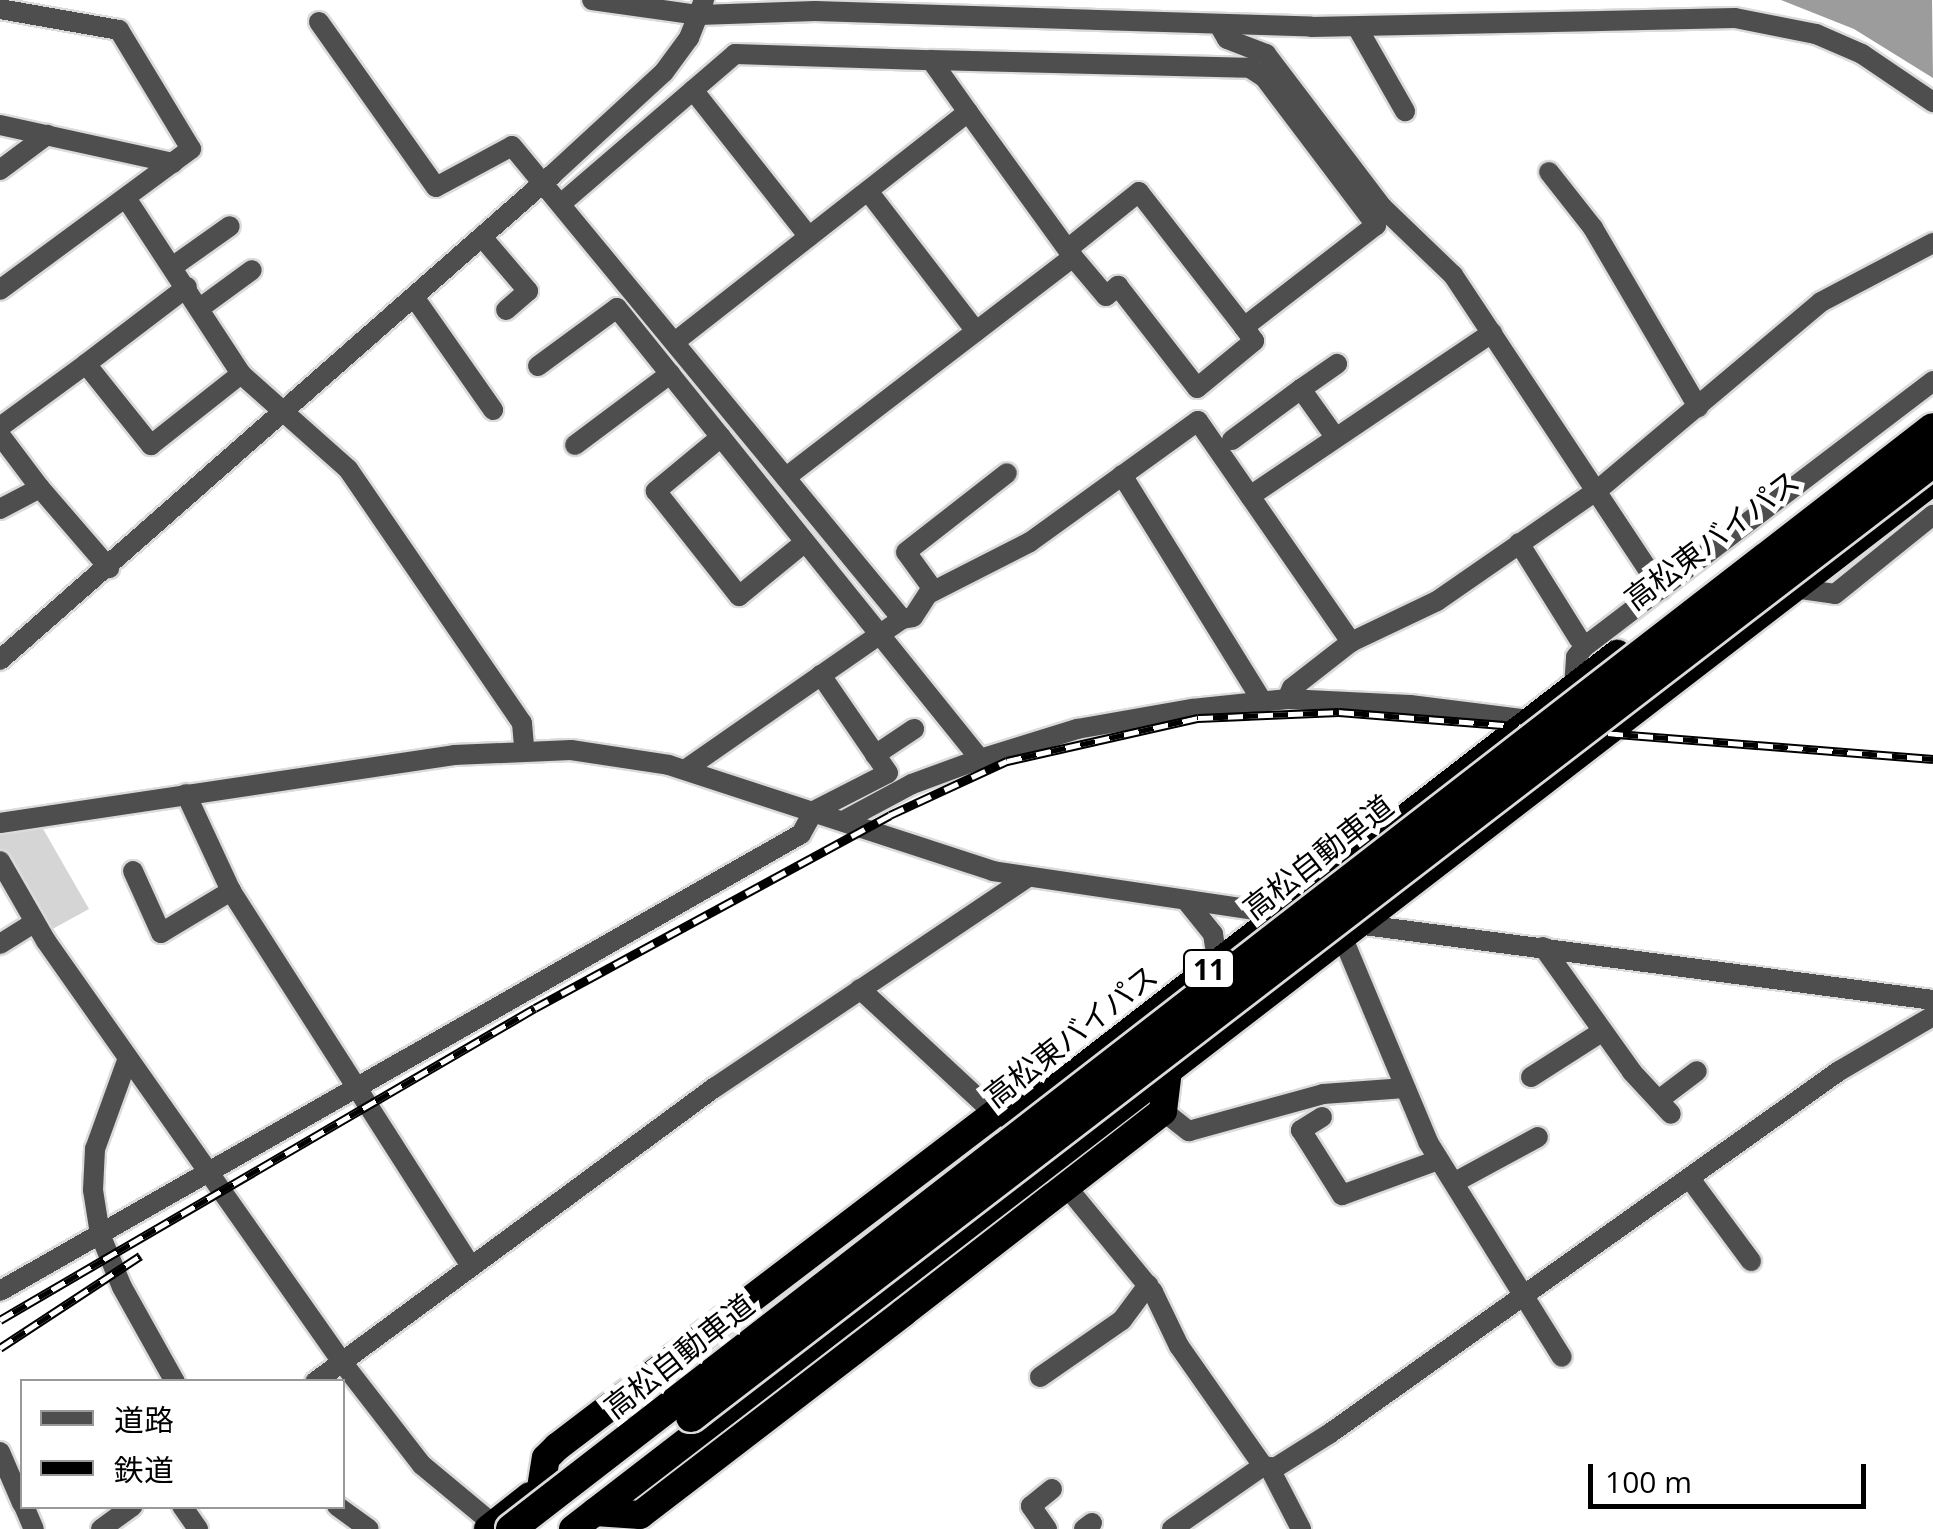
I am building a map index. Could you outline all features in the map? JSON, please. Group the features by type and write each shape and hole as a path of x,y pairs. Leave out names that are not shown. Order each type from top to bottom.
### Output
{"highway":[{"name":"高松東バイパス","path":"498,1528 541,1488 1279,914 1933,412"},
{"name":"高松自動車道","path":"498,1528 1933,428"},
{"name":"高松自動車道","path":"543,1529 1933,462"},
{"name":"11","path":"584,1521 1933,481"},
{"path":"541,1488 546,1458 557,1447 1099,1033 1129,1031"},
{"path":"584,1521 640,1515 903,1313 1163,1111 1168,1070"},
{"path":"885,1288 903,1313"}],"street":[{"path":"592,0 702,8 1219,25 1356,27 1734,18 1847,47 1933,103"},
{"path":"0,660 109,568 664,72 702,8"},
{"path":"0,10 119,30 191,149 0,290"},
{"path":"319,22 436,187 512,146 549,178 563,202 902,619"},
{"path":"1219,25 1227,39 1266,54 1382,207 1453,275 1599,489 1661,589"},
{"path":"1356,27 1405,111"},
{"path":"563,202 735,54 1250,68 1264,77 1376,225 1244,327"},
{"path":"786,476 976,331 1072,252 1138,192 1254,341 1198,388 1118,286 1106,296 1072,252 968,112 931,60"},
{"path":"693,90 809,237"},
{"path":"676,341 968,112"},
{"path":"0,125 173,163"},
{"path":"0,170 48,135"},
{"path":"1549,172 1593,228 1698,408"},
{"path":"868,191 976,331"},
{"path":"126,198 176,265 241,374 348,469 522,723 524,748"},
{"path":"176,265 230,226"},
{"path":"482,237 528,291 506,310"},
{"path":"1288,699 1292,688 1351,642 1437,602 1599,489 1822,302 1933,243"},
{"path":"200,308 252,270"},
{"path":"0,428 187,287"},
{"path":"414,297 494,410"},
{"path":"538,366 617,308 980,758"},
{"path":"1250,496 1333,434 1377,416 1492,333"},
{"path":"86,364 151,445 241,374"},
{"path":"1232,440 1337,364"},
{"path":"575,445 670,374"},
{"path":"1574,687 1574,664 1584,647 1933,380"},
{"path":"1301,389 1333,434"},
{"path":"928,594 1030,542 1198,421 1351,642"},
{"path":"0,435 109,568"},
{"path":"721,437 656,492 739,596 805,542"},
{"path":"685,770 902,619 912,617 932,588 906,552 1008,473"},
{"path":"1122,476 1262,701"},
{"path":"0,509 40,488"},
{"path":"1794,588 1835,594 1933,515"},
{"path":"1519,542 1580,639"},
{"path":"0,1291 356,1083 801,834 814,811 888,774 822,675"},
{"path":"843,821 912,784 980,758 1077,729 1262,701 1288,699 1531,720"},
{"path":"875,754 914,730"},
{"path":"0,823 524,748 622,756 685,770 1027,878 1279,914 1349,930 1542,946 1933,1000"},
{"path":"186,794 230,891 471,1266"},
{"path":"0,861 34,922 342,1362 422,1465 498,1528"},
{"path":"133,870 161,933 230,891"},
{"path":"319,1379 471,1266 860,990 1027,878"},
{"path":"1188,903 1212,934 1212,968"},
{"path":"0,944 34,922"},
{"path":"1349,930 1405,1088 1438,1160 1457,1181 1562,1356"},
{"path":"1542,946 1603,1031 1666,1106 1696,1071"},
{"path":"860,990 994,1113"},
{"path":"1172,1529 1266,1467 1329,1434 1839,1072 1933,1016"},
{"path":"1531,1077 1603,1031"},
{"path":"128,1058 95,1148 100,1234 172,1379"},
{"path":"1163,1111 1189,1131 1323,1094 1405,1088"},
{"path":"1322,1117 1300,1130 1342,1195 1438,1160"},
{"path":"1457,1181 1538,1137"},
{"path":"1691,1180 1751,1261"},
{"path":"1066,1186 1148,1284 1180,1346 1266,1467 1301,1529"},
{"path":"1040,1377 1122,1320 1148,1284"},
{"path":"0,1452 20,1498"},
{"path":"1047,1529 1031,1506 1052,1490"},
{"path":"101,1529 129,1509"},
{"path":"342,1509 368,1529"}],"shaded area":[{"path":"1781,0 1932,0 1933,78 1854,29"},
{"path":"42,827 89,909 47,932 0,853 0,834"}],"railway":[{"path":"0,1320 535,1008 890,815 1007,761 1198,718 1339,712 1933,759"},
{"path":"0,1348 140,1256"}]}
